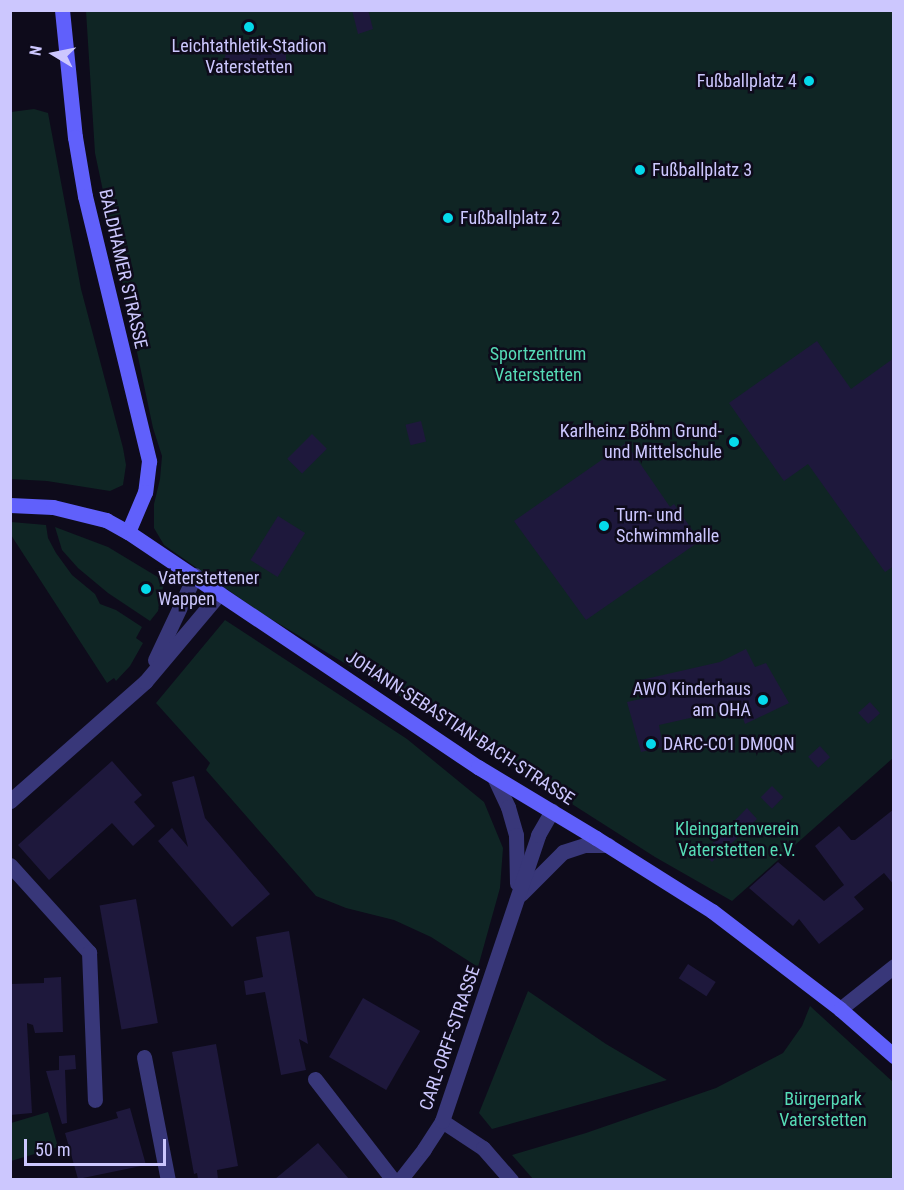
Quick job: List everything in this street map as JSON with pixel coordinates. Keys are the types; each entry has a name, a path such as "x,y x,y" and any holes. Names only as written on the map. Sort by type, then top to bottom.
{"street":[{"name":"BALDHAMER STRASSE","path":"62,10 75,137 86,196 149,461 145,492 128,532"},
{"name":"JOHANN-SEBASTIAN-BACH-STRASSE","path":"10,505 53,507 106,520 128,532 494,777 712,911 840,1009 894,1056"},
{"path":"145,682 195,575"},
{"path":"10,801 145,682 220,593"},
{"name":"CARL-ORFF-STRASSE","path":"494,777 508,807 516,835 517,898"},
{"name":"CARL-ORFF-STRASSE","path":"400,1179 424,1149 442,1121 538,835 552,811"},
{"name":"CARL-ORFF-STRASSE","path":"517,898 563,852 585,845 608,845"},
{"path":"10,866 89,952 95,1100"},
{"path":"840,1009 894,966"},
{"path":"144,1058 168,1179"},
{"path":"315,1079 393,1179"},
{"path":"442,1121 483,1148 511,1179"}],"green space":[{"name":"Sportzentrum Vaterstetten","path":"86,11 893,11 893,758 732,901 655,857 456,730 261,613 164,545 154,528 154,504 160,479 162,456 153,428 95,153"},
{"path":"34,109 48,113 81,289 123,448 126,465 123,485 110,491 47,481 11,479 11,112"},
{"path":"11,522 46,525 48,538 72,575 95,594 100,604 116,610 142,627 136,638 143,643 130,666 116,681 114,678 107,683 11,535"},
{"path":"55,527 108,547 161,579 163,587 158,611 150,621 108,593 78,568 62,550"},
{"path":"225,620 407,739 484,802 503,848 500,888 478,967 431,937 394,920 346,908 316,896 206,770 210,763 156,703"},
{"path":"528,991 606,1044 667,1080 492,1129 479,1113"},
{"name":"Bürgerpark Vaterstetten","path":"810,1006 893,1082 893,1179 533,1179 512,1155 586,1133 716,1088 783,1053 802,1026"},
{"path":"48,1112 58,1147 11,1161 11,1123"}],"building":[{"path":"352,10 368,10 373,29 358,34"},
{"path":"243,48 286,48 286,73 257,73 257,67 224,66 226,49 243,50"},
{"name":"Karlheinz Böhm Grund- und Mittelschule","path":"817,341 851,389 894,358 894,566 885,572 808,464 784,481 729,403"},
{"path":"421,421 426,441 411,445 405,425"},
{"path":"312,434 327,449 302,474 287,459"},
{"name":"Turn- und Schwimmhalle","path":"626,443 670,507 674,504 700,541 586,620 514,521"},
{"path":"278,516 305,533 278,577 250,560"},
{"path":"746,649 755,667 766,663 789,703 745,724 739,707 659,725 663,747 641,752 627,702 645,698 641,680 720,662"},
{"path":"870,702 880,713 868,724 858,713"},
{"path":"820,746 830,757 818,768 808,757"},
{"path":"112,761 142,795 134,802 155,826 133,846 112,823 49,880 18,845"},
{"path":"194,776 205,818 270,894 232,927 158,841 172,828 188,847 172,782"},
{"path":"772,786 783,797 772,809 761,797"},
{"path":"747,808 757,819 712,862 703,853"},
{"path":"894,809 894,885 884,873 854,897 864,909 819,944 799,919 793,926 749,888 778,862 824,901 844,885 815,846 839,826 851,840 855,840"},
{"path":"136,899 158,1023 121,1030 100,905"},
{"path":"289,931 308,1044 299,1039 306,1070 281,1075 265,992 246,995 244,981 263,977 256,937"},
{"path":"688,964 716,982 706,996 679,978"},
{"path":"61,977 63,1032 35,1033 33,1025 27,1023 32,1113 10,1115 10,984 44,983 44,978"},
{"path":"363,998 420,1031 386,1090 329,1057"},
{"path":"216,1044 238,1166 217,1170 218,1179 198,1179 197,1173 194,1174 172,1052"},
{"path":"75,1055 76,1069 65,1070 67,1123 62,1124 46,1071 59,1070 59,1056"},
{"path":"130,1108 146,1165 78,1179 65,1133 118,1118 116,1112"},
{"path":"318,1143 349,1179 275,1179 292,1165"}],"place":[{"name":"Leichtathletik-Stadion Vaterstetten","path":"249,27"},
{"name":"Fußballplatz 4","path":"809,81"},
{"name":"Fußballplatz 3","path":"640,170"},
{"name":"Fußballplatz 2","path":"448,218"},
{"name":"Karlheinz Böhm Grund- und Mittelschule","path":"734,442"},
{"name":"Turn- und Schwimmhalle","path":"604,526"},
{"name":"Vaterstettener Wappen","path":"146,589"},
{"name":"AWO Kinderhaus am OHA","path":"763,700"},
{"name":"DARC-C01 DM0QN","path":"651,744"}],"park label":[{"name":"Kleingartenverein Vaterstetten e.V.","path":"737,840"}]}
